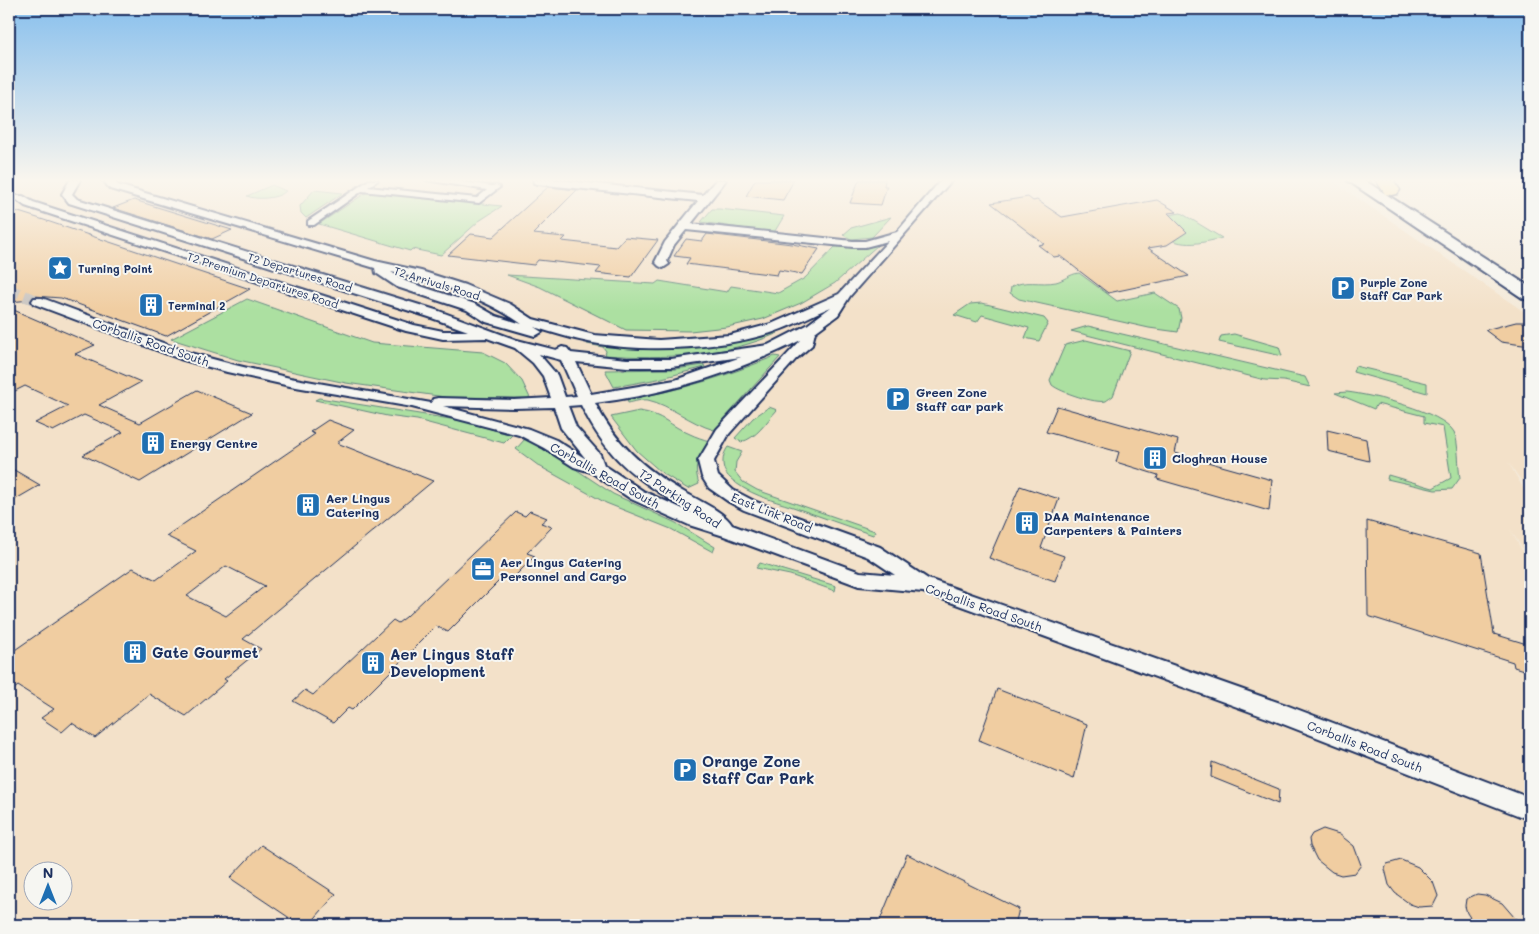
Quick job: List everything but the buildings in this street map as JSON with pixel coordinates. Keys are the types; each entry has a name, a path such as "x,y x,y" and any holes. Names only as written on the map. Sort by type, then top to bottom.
{"main road":[{"path":"1421,224 1530,295"},
{"path":"1448,224 1502,258"}],"street":[{"name":"T2 Premium Departures Road","path":"89,224 411,328 443,335 494,336 512,343"},
{"name":"T2 Departures Road","path":"145,224 434,314 494,336"},
{"name":"T2 Arrivals Road","path":"237,224 372,264 417,274 461,288 506,307 528,322 577,336 613,342 681,344 731,338 776,327 844,296"},
{"path":"663,264 661,262 662,258 685,224"},
{"name":"East Link Road","path":"587,399 627,394 720,372 808,331 835,310 844,296 894,243 909,224"},
{"path":"683,226 853,244 865,244 900,234"},
{"name":"T2 Arrivals Road","path":"372,264 401,284 471,307 491,318 551,339"},
{"name":"Corballis Road South","path":"38,301 185,356 290,382 413,403 524,432 550,444 580,464 597,468 637,495 670,511 859,579 924,585 1278,712 1530,809"},
{"name":"East Link Road","path":"808,331 807,342 791,356 717,439 706,461 709,477 716,486 731,497 874,552 924,585"},
{"name":"T2 Parking Road","path":"551,339 567,357 596,421 623,457 662,486 704,510 730,531"},
{"path":"512,343 567,357 608,362 662,363 771,349"},
{"path":"512,343 527,351 546,368 570,428 594,458 597,468"},
{"name":"Corballis Road South","path":"413,403 512,404 587,399"}],"shaded area":[{"path":"9,224 1395,224 1523,311 1530,313 1530,493 1508,462 1528,499 1530,499 1530,560 1510,529 1530,565 1530,925 9,925"}],"green space":[{"path":"319,224 476,224 441,255 412,249 410,251"},
{"path":"711,224 779,224 775,231 760,231"},
{"path":"867,224 885,224 872,237 851,239 843,235 851,228"},
{"path":"1143,224 1198,224 1222,238 1198,243 1180,243"},
{"path":"878,245 835,283 801,303 763,319 727,327 690,331 626,330 540,287 507,275 655,284 659,281 727,292 731,286 778,293 805,278 835,247 856,248"},
{"path":"1079,273 1117,301 1155,293 1179,309 1181,318 1178,332 1149,328 1019,299 1010,293 1011,287 1021,283 1056,282"},
{"path":"247,299 372,343 483,352 505,363 522,381 530,398 445,397 346,383 238,360 171,339"},
{"path":"982,303 1044,318 1048,323 1039,341 1025,338 1029,328 982,315 977,322 954,315 970,304"},
{"path":"1088,326 1305,377 1310,387 1284,381 1265,380 1071,331"},
{"path":"778,333 757,341 715,352 671,356 605,355 606,351 603,347 587,344 589,342 637,347 684,348 731,343"},
{"path":"1234,334 1279,347 1282,356 1219,342 1221,336"},
{"path":"1086,340 1130,351 1113,396 1106,401 1094,401 1070,394 1056,388 1050,380 1065,345"},
{"path":"775,356 780,357 714,430 656,402 641,400 628,403 627,399 665,392 702,382"},
{"path":"704,365 705,367 658,379 614,387 605,370 675,369"},
{"path":"1355,366 1427,383 1427,393 1353,372"},
{"path":"1347,392 1405,405 1436,417 1447,424 1456,436 1458,448 1460,478 1452,489 1435,490 1387,479 1388,475 1433,488 1451,478 1443,427 1424,423 1424,416 1377,404 1374,409 1335,393"},
{"path":"319,398 463,421 512,435 504,443 417,420 387,416 315,400"},
{"path":"769,407 777,410 757,433 741,442 735,438 753,418"},
{"path":"639,411 660,417 683,431 709,441 698,461 696,471 699,484 688,489 662,473 637,451 611,417"},
{"path":"525,439 550,452 613,494 676,523 715,547 713,552 671,529 606,503 539,466 516,449"},
{"path":"728,447 742,452 736,462 735,472 743,482 757,490 875,531 873,535 768,499 737,484 727,475 723,463"},
{"path":"760,563 836,586 835,591 790,575 756,568"}],"tunnel":[{"path":"9,290 38,301"}],"place":[{"name":"Turning Point","path":"60,268"},
{"name":"Purple Zone Staff Car Park","path":"1343,288"},
{"name":"Terminal 2","path":"151,305"},
{"name":"Green Zone Staff car park","path":"898,399"},
{"name":"Energy Centre","path":"153,443"},
{"name":"Cloghran House","path":"1155,458"},
{"name":"Aer Lingus Catering","path":"308,505"},
{"name":"DAA Maintenance Carpenters & Painters","path":"1027,523"},
{"name":"Aer Lingus Catering Personnel and Cargo","path":"483,569"},
{"name":"Gate Gourmet","path":"135,652"},
{"name":"Aer Lingus Staff Development","path":"373,663"},
{"name":"Orange Zone Staff Car Park","path":"685,770"}]}
